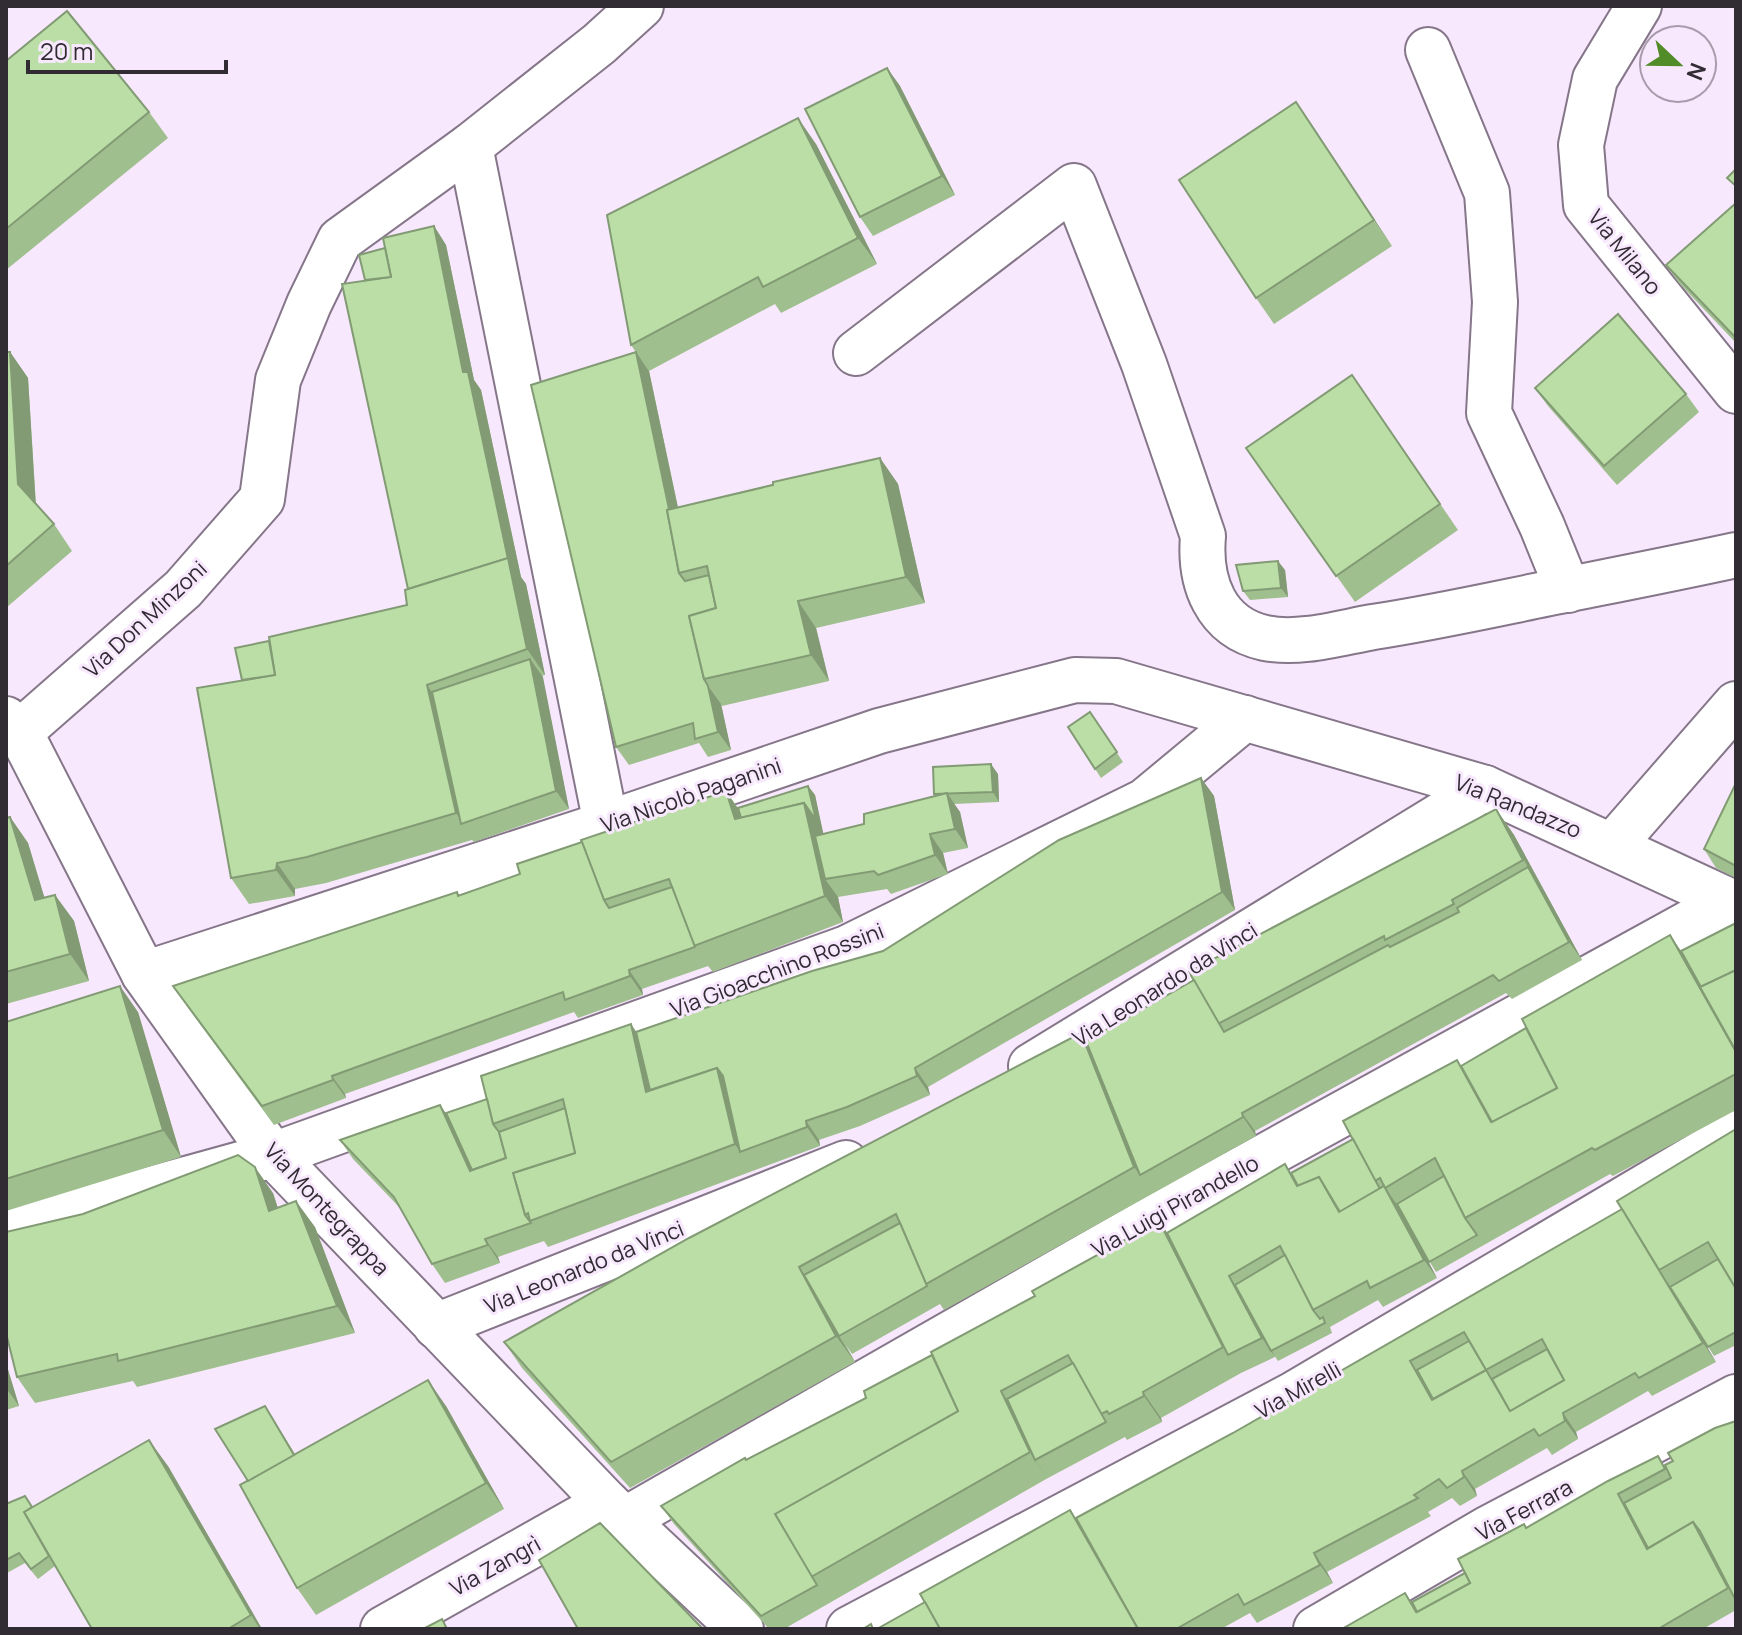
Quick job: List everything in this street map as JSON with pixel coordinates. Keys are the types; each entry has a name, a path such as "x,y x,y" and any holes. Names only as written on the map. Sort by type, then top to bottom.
{"street":[{"name":"Via Don Minzoni","path":"13,725 183,589 262,499 278,380 309,304 340,240 470,146 599,44 641,6"},
{"name":"Via Milano","path":"1639,6 1595,79 1581,145 1586,205 1736,391"},
{"path":"1428,50 1487,193 1495,302 1489,413 1568,590"},
{"path":"470,146 606,824"},
{"path":"856,353 1074,186 1144,364 1203,536 1201,562 1206,588 1221,611 1241,629 1263,638 1287,641 1441,617 1736,555"},
{"name":"Via Nicolò Paganini","path":"144,974 606,824 879,731 1075,680 1116,681 1245,718"},
{"path":"1613,845 1736,704"},
{"name":"Via Randazzo","path":"1245,718 1485,788 1732,902"},
{"name":"Via Gioacchino Rossini","path":"6,1229 273,1155 847,948 1145,801 1245,718"},
{"name":"Via Montegrappa","path":"13,725 144,974 273,1155 616,1511 741,1629"},
{"name":"Via Leonardo da Vinci","path":"995,1085 1037,1063 1345,871 1485,788"},
{"name":"Via Luigi Pirandello","path":"616,1511 1732,902"},
{"name":"Via Mirelli","path":"849,1629 1294,1394 1736,1133"},
{"name":"Via Leonardo da Vinci","path":"436,1326 856,1159 884,1144"},
{"name":"Via Ferrara","path":"1316,1629 1487,1529 1736,1397"},
{"name":"Via Zangrì","path":"383,1629 616,1511"}],"building":[{"path":"67,11 149,112 6,229 6,61"},
{"path":"887,68 942,176 860,217 805,109"},
{"path":"1296,102 1374,220 1256,298 1179,180"},
{"path":"798,118 858,238 763,287 758,277 631,345 607,215"},
{"path":"1736,169 1736,186 1727,178"},
{"path":"1736,203 1736,338 1666,265"},
{"path":"434,226 463,372 468,372 508,558 408,589 342,284 391,277 383,238"},
{"path":"385,248 391,277 365,280 359,255"},
{"path":"1618,314 1686,394 1604,466 1535,388"},
{"path":"6,352 10,352 18,484 54,524 6,566"},
{"path":"636,352 669,509 679,573 685,581 709,575 716,608 689,616 718,732 695,739 693,723 616,747 531,385"},
{"path":"1352,375 1440,504 1336,576 1246,448"},
{"path":"880,458 906,577 798,601 811,655 704,679 689,616 716,608 707,566 679,573 667,510"},
{"path":"508,558 527,649 427,685 456,813 277,863 276,870 231,878 197,688 275,675 269,637 407,605 405,590"},
{"path":"1278,561 1281,588 1243,591 1236,565"},
{"path":"269,641 275,675 242,680 235,648"},
{"path":"530,659 556,791 461,824 432,692"},
{"path":"1090,712 1117,752 1095,769 1068,727"},
{"path":"991,764 993,792 934,794 933,767"},
{"path":"1201,778 1222,892 915,1068 917,1076 847,1107 806,1121 807,1127 740,1152 723,1076 717,1068 650,1090 636,1032 812,971 883,951 1059,840"},
{"path":"1736,783 1736,866 1704,849"},
{"path":"808,786 816,820 804,803 741,818 738,808"},
{"path":"726,791 735,819 804,803 825,896 694,946 669,879 604,900 581,840"},
{"path":"947,793 955,829 930,834 935,855 878,875 874,871 825,879 815,836 864,824 864,814"},
{"path":"1496,809 1523,860 1452,900 1454,904 1385,940 1384,936 1218,1024 1189,972"},
{"path":"10,817 35,900 55,895 70,954 6,972 6,818"},
{"path":"582,842 609,908 672,887 695,947 629,970 630,976 565,1000 563,992 332,1076 333,1080 262,1106 173,986 457,892 458,896 520,874 517,864"},
{"path":"1528,867 1569,942 1499,981 1493,975 1242,1113 1243,1117 1140,1175 1086,1041 1194,980 1224,1032 1388,945 1390,947 1459,912 1457,908"},
{"path":"1736,923 1736,970 1701,987 1681,951"},
{"path":"1670,935 1736,1052 1736,1074 1465,1218 1435,1158 1385,1188 1380,1178 1375,1181 1343,1121 1457,1060 1491,1122 1557,1088 1522,1019"},
{"path":"1736,970 1736,1051 1700,987"},
{"path":"120,986 163,1130 6,1179 6,1022"},
{"path":"631,1024 646,1092 717,1068 735,1144 530,1221 528,1213 525,1215 513,1173 575,1153 563,1099 493,1124 481,1076"},
{"path":"1526,1028 1557,1088 1492,1122 1461,1066"},
{"path":"1081,1033 1134,1167 926,1284 896,1214 799,1267 836,1336 611,1462 504,1342 689,1238"},
{"path":"487,1099 506,1158 472,1170 446,1113"},
{"path":"440,1105 470,1171 506,1158 499,1132 565,1108 575,1153 513,1173 525,1215 531,1223 485,1239 488,1245 432,1264 394,1197 340,1140"},
{"path":"1736,1129 1736,1289 1708,1242 1659,1270 1617,1201"},
{"path":"1353,1139 1380,1189 1340,1212 1319,1177 1298,1186 1291,1173"},
{"path":"238,1155 255,1167 269,1211 296,1201 337,1306 118,1361 117,1354 17,1377 6,1333 6,1232 83,1214"},
{"path":"1285,1164 1297,1186 1319,1177 1339,1212 1384,1186 1424,1260 1370,1288 1367,1281 1313,1310 1280,1246 1229,1276 1262,1338 1228,1355 1167,1233"},
{"path":"1444,1176 1477,1235 1429,1262 1397,1204"},
{"path":"1622,1209 1703,1343 1639,1378 1635,1373 1563,1413 1565,1421 1539,1436 1534,1429 1462,1471 1464,1477 1447,1488 1439,1479 1414,1495 1418,1498 1314,1553 1320,1565 1244,1605 1238,1594 1176,1629 1138,1629 1076,1518 1233,1433","holes":["1464,1332 1486,1370 1432,1400 1410,1361","1542,1339 1564,1380 1510,1411 1486,1370"]},
{"path":"1159,1221 1223,1347 1109,1414 1107,1411 1101,1414 1068,1355 1001,1391 1030,1452 811,1577 775,1514 958,1411 931,1352 1035,1296 1032,1291"},
{"path":"900,1223 927,1286 839,1336 804,1275"},
{"path":"1285,1255 1313,1310 1320,1319 1323,1317 1325,1323 1271,1351 1235,1285"},
{"path":"1718,1259 1736,1289 1736,1332 1708,1347 1670,1287"},
{"path":"1469,1341 1486,1370 1433,1399 1417,1370"},
{"path":"1547,1349 1564,1380 1510,1411 1492,1379"},
{"path":"932,1355 958,1411 775,1514 817,1585 761,1616 661,1506 745,1458 866,1398 864,1391"},
{"path":"1073,1363 1106,1422 1035,1460 1007,1399"},
{"path":"428,1380 486,1483 297,1588 240,1485"},
{"path":"265,1406 294,1455 248,1481 215,1429"},
{"path":"1736,1421 1734,1597 1693,1522 1648,1548 1624,1503 1671,1478 1665,1465 1673,1461 1668,1453 1715,1428"},
{"path":"149,1440 251,1615 228,1629 92,1629 24,1512"},
{"path":"1658,1456 1665,1469 1618,1494 1647,1549 1693,1522 1728,1588 1658,1629 1342,1629 1405,1593 1416,1612 1470,1583 1458,1559 1524,1524 1526,1528"},
{"path":"25,1496 32,1507 24,1512 49,1556 31,1569 19,1553 6,1560 6,1504"},
{"path":"1070,1510 1138,1629 940,1629 920,1594"},
{"path":"600,1523 703,1629 578,1629 539,1560"},
{"path":"1465,1573 1470,1583 1417,1612 1412,1602"},
{"path":"925,1602 940,1629 877,1629"},
{"path":"442,1619 447,1629 423,1629"}]}
